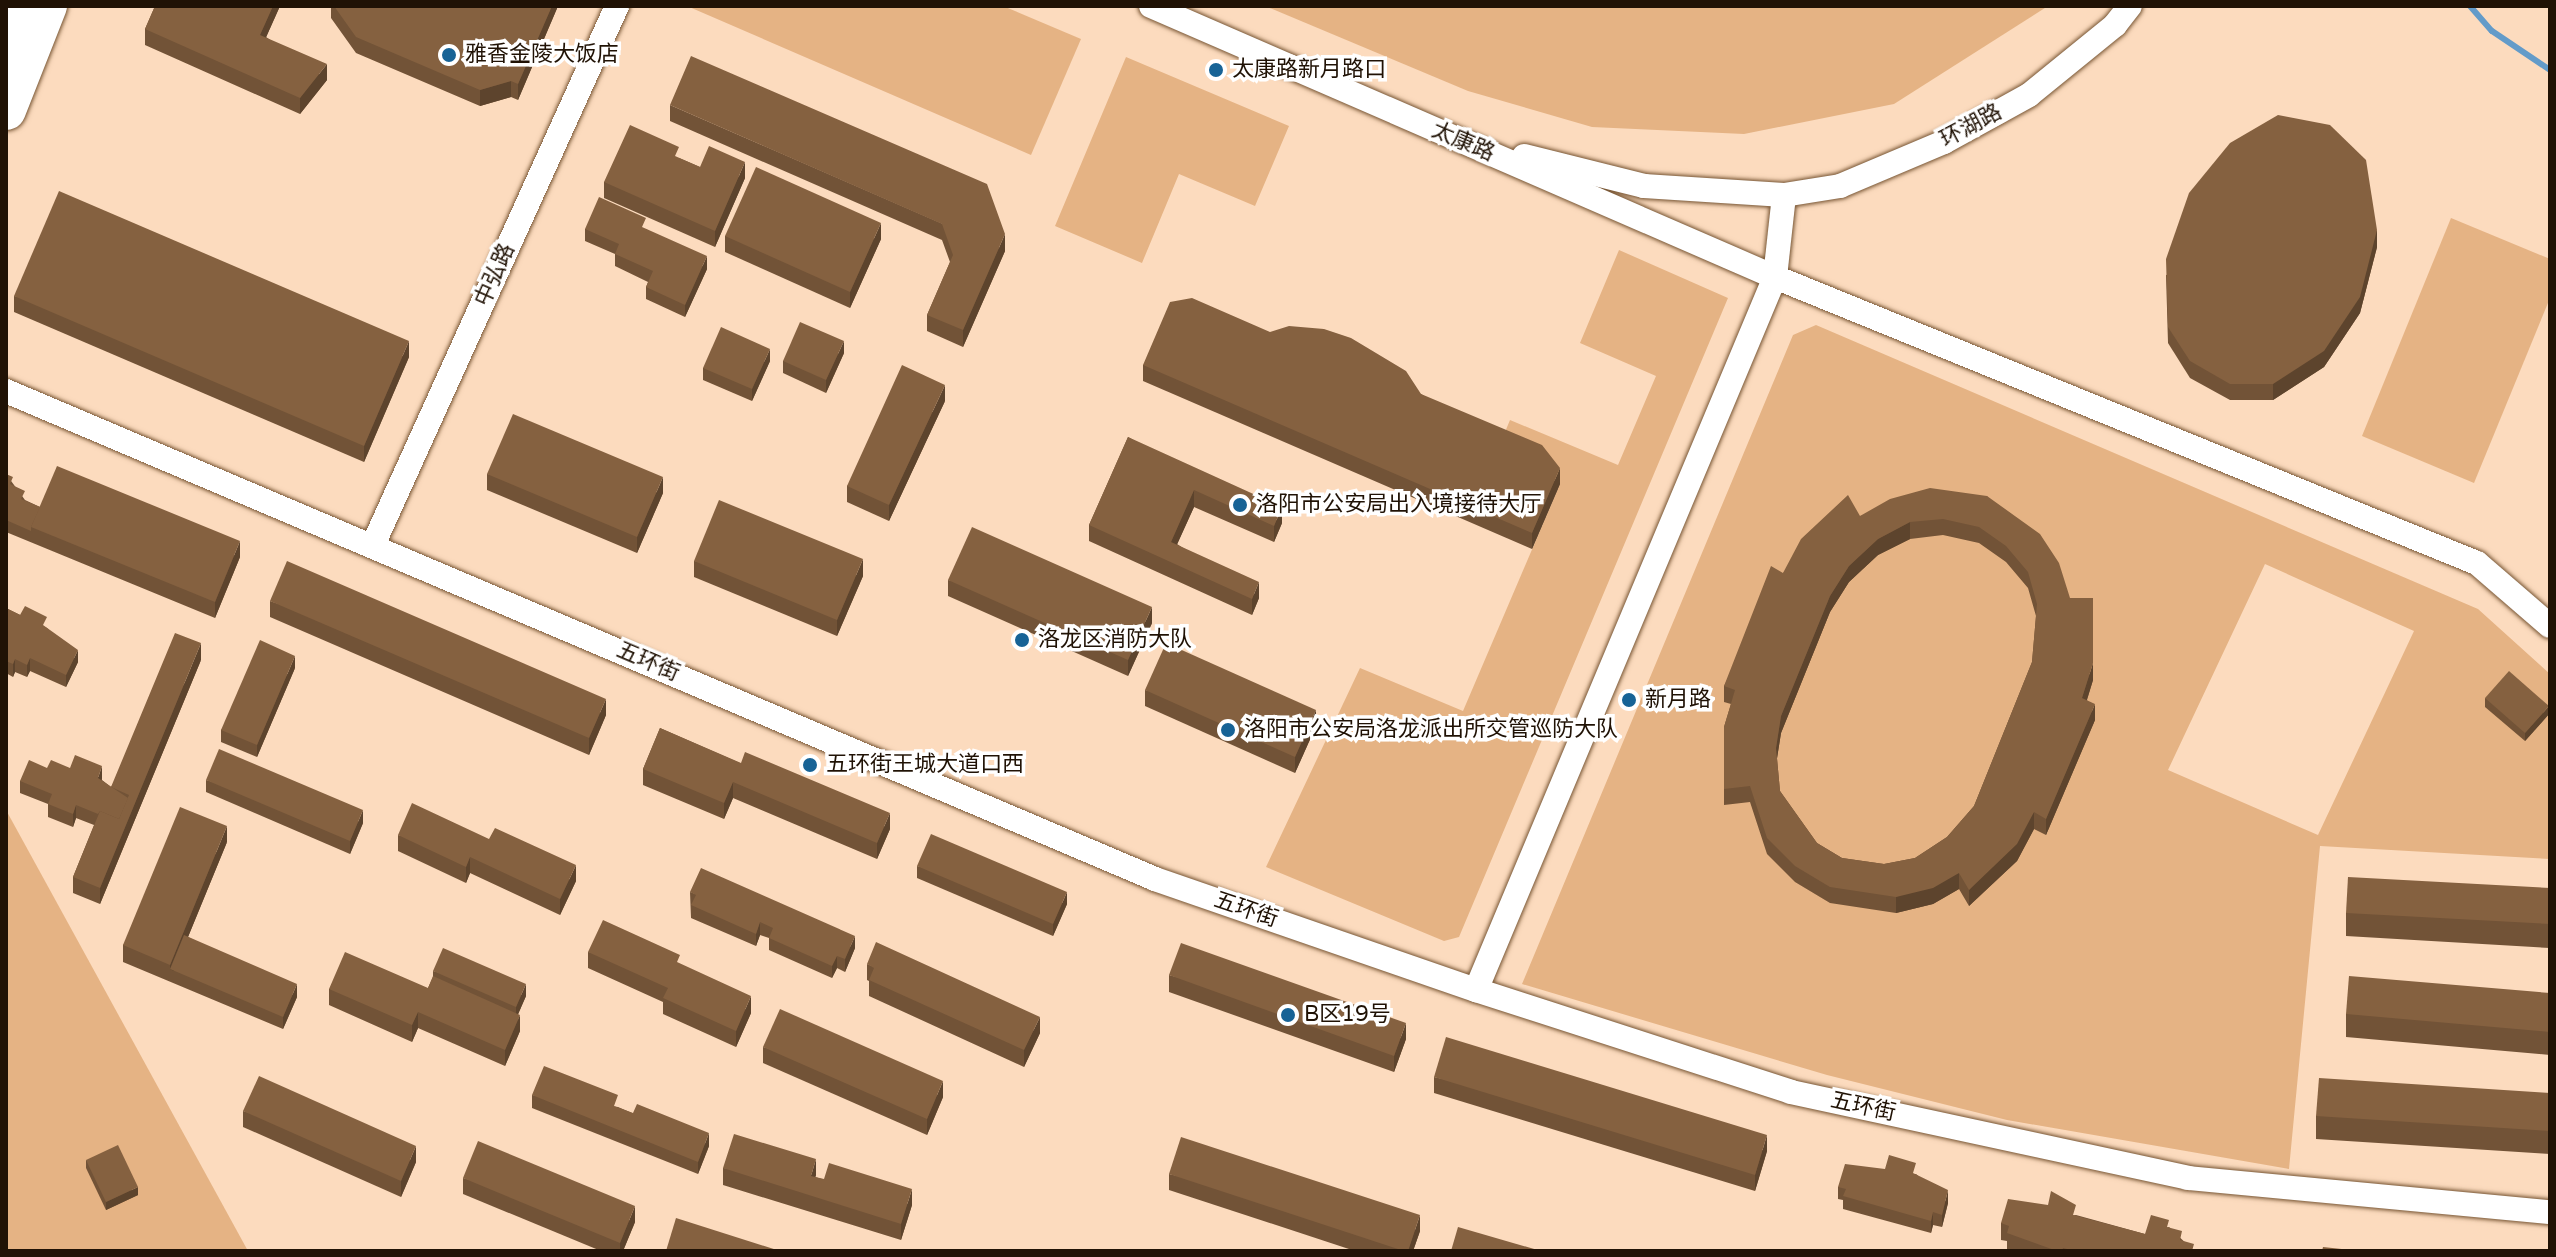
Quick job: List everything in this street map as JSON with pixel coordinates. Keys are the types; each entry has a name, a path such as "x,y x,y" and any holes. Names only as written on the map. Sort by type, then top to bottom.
{"highway":[{"path":"6,47 24,6"}],"main road":[{"path":"6,110 47,6"}],"street":[{"name":"中弘路","path":"373,545 617,6"},
{"name":"太康路","path":"1151,6 1775,277 2477,563 2550,626"},
{"name":"环湖路","path":"1359,97 1506,151 1644,186 1784,195 1840,186 1968,128 2029,95 2115,25 2130,6"},
{"path":"1476,990 1775,277 1784,195"},
{"name":"五环街","path":"6,391 1155,879 1476,990 1791,1092 2188,1178 2550,1212"}],"shaded area":[{"path":"687,6 1003,6 1081,39 1031,155"},
{"path":"1265,6 2048,6 1894,104 1744,134 1592,127 1468,91"},
{"path":"1126,57 1289,126 1255,206 1179,174 1142,263 1055,226"},
{"path":"2451,218 2550,259 2550,298 2474,483 2362,436"},
{"path":"1619,250 1728,298 1459,937 1444,941 1266,867 1360,668 1463,711 1560,484 1500,444 1510,420 1618,465 1656,376 1580,343"},
{"path":"1816,325 2478,609 2550,674 2550,859 2320,846 2289,1169 2007,1120 1827,1075 1522,984 1793,335","holes":["2265,564 2414,631 2318,835 2168,770"]},
{"path":"6,810 248,1251 6,1251"}],"building":[{"path":"155,6 273,6 260,35 327,64 300,98 145,29"},
{"name":"雅香金陵大饭店","path":"334,6 552,6 518,84 511,81 480,90 356,37"},
{"path":"691,56 987,184 1005,234 963,330 927,315 953,255 942,224 670,105"},
{"path":"2278,115 2330,125 2366,160 2377,230 2360,297 2324,351 2273,384 2230,384 2190,361 2168,327 2166,259 2189,193 2230,143"},
{"path":"630,125 679,147 675,156 700,167 709,146 745,162 715,231 604,182"},
{"path":"756,167 881,223 850,292 725,236"},
{"path":"59,191 409,341 364,446 14,296"},
{"path":"599,197 646,218 642,227 707,256 685,305 646,287 653,271 615,254 619,244 585,229"},
{"path":"1192,298 1270,332 1289,326 1324,329 1351,338 1406,371 1421,394 1542,445 1560,468 1532,533 1143,365 1170,302"},
{"path":"800,322 844,341 826,380 783,361"},
{"path":"721,327 770,349 752,389 703,368"},
{"path":"902,365 945,385 889,505 847,486"},
{"path":"513,414 663,477 637,537 487,474"},
{"path":"1128,437 1282,507 1274,526 1194,490 1171,542 1259,582 1252,599 1089,525"},
{"path":"57,466 240,541 215,602 31,527"},
{"path":"6,474 13,477 10,484 25,491 21,499 40,507 31,531 6,520"},
{"path":"1930,488 1987,496 2040,534 2059,563 2070,598 2093,598 2093,663 2082,698 2095,704 2046,819 2034,812 2017,844 1969,890 1959,873 1933,888 1896,897 1830,887 1795,866 1767,838 1750,786 1724,789 1724,727 1735,690 1724,686 1771,566 1783,573 1801,539 1848,495 1860,516 1890,499","holes":["1943,519 1979,527 2006,546 2028,572 2037,604 2032,662 1974,806 1947,837 1915,858 1884,864 1842,858 1817,843 1780,791 1776,748 1781,716 1830,596 1849,566 1878,539 1910,522"]},
{"path":"719,500 863,559 837,620 694,561"},
{"path":"972,527 1152,607 1128,660 948,580"},
{"path":"287,561 606,699 589,738 270,601"},
{"path":"25,606 47,617 43,625 78,650 66,675 30,658 27,665 15,659 13,664 6,661 6,608 20,615"},
{"path":"175,633 201,643 100,888 73,877 100,811 119,819 129,795 111,787"},
{"path":"260,640 295,656 257,745 221,730"},
{"path":"1166,643 1316,710 1295,757 1145,690"},
{"path":"2509,671 2549,706 2525,733 2485,698"},
{"path":"660,728 741,763 745,752 890,813 877,843 733,782 724,803 643,769"},
{"path":"219,749 363,810 350,841 206,780"},
{"path":"75,755 102,766 98,778 128,798 119,819 76,805 73,814 48,804 52,794 20,781 29,760 47,768 51,760 70,768"},
{"path":"412,803 489,839 495,828 576,865 560,899 470,857 466,867 398,835"},
{"path":"180,807 227,826 170,965 123,945"},
{"path":"931,834 1067,892 1053,924 917,866"},
{"path":"701,868 855,936 845,959 837,956 832,966 769,938 773,928 760,922 756,934 691,905 696,895 690,892"},
{"path":"2348,877 2550,888 2550,924 2346,913"},
{"path":"603,920 680,955 677,962 751,996 736,1031 663,998 668,988 588,952"},
{"path":"184,935 297,984 283,1017 170,969"},
{"path":"876,942 1040,1017 1024,1050 869,980 874,968 867,964"},
{"path":"1181,943 1406,1023 1394,1056 1169,975"},
{"path":"443,948 526,984 516,1007 433,971"},
{"path":"345,952 428,988 433,976 520,1015 505,1050 418,1012 412,1025 329,989"},
{"path":"2349,976 2550,993 2550,1032 2346,1014"},
{"path":"780,1009 943,1081 927,1119 763,1047"},
{"path":"1446,1037 1767,1135 1755,1175 1434,1077"},
{"path":"544,1066 618,1095 614,1106 633,1113 637,1104 709,1133 698,1162 532,1095"},
{"path":"259,1076 416,1146 401,1181 243,1111"},
{"path":"2319,1078 2550,1093 2550,1131 2316,1116"},
{"path":"734,1134 816,1159 811,1176 824,1179 829,1163 912,1189 901,1224 723,1168"},
{"path":"1181,1137 1420,1215 1408,1251 1169,1174"},
{"path":"478,1141 635,1206 620,1243 463,1178"},
{"path":"118,1145 138,1187 106,1202 86,1160"},
{"path":"1889,1155 1916,1163 1913,1173 1948,1190 1942,1215 1933,1212 1931,1221 1843,1196 1846,1189 1838,1187 1845,1164 1885,1169"},
{"path":"2051,1191 2076,1205 2073,1215 2145,1234 2151,1215 2169,1220 2167,1227 2182,1231 2180,1240 2194,1244 2192,1251 2075,1251 2063,1248 2057,1251 2007,1233 2009,1226 2001,1223 2008,1199 2048,1205"},
{"path":"676,1218 780,1251 666,1251"},
{"path":"1458,1227 1541,1251 1451,1251"},
{"path":"2323,1247 2360,1251 2322,1251"}],"waterway":[{"path":"2470,6 2492,31 2550,70"}],"place":[{"name":"雅香金陵大饭店","path":"449,55"},
{"name":"太康路新月路口","path":"1216,70"},
{"name":"洛阳市公安局出入境接待大厅","path":"1240,505"},
{"name":"洛龙区消防大队","path":"1022,640"},
{"name":"新月路","path":"1629,700"},
{"name":"洛阳市公安局洛龙派出所交管巡防大队","path":"1228,730"},
{"name":"五环街王城大道口西","path":"810,765"},
{"name":"B区19号","path":"1288,1015"}]}
